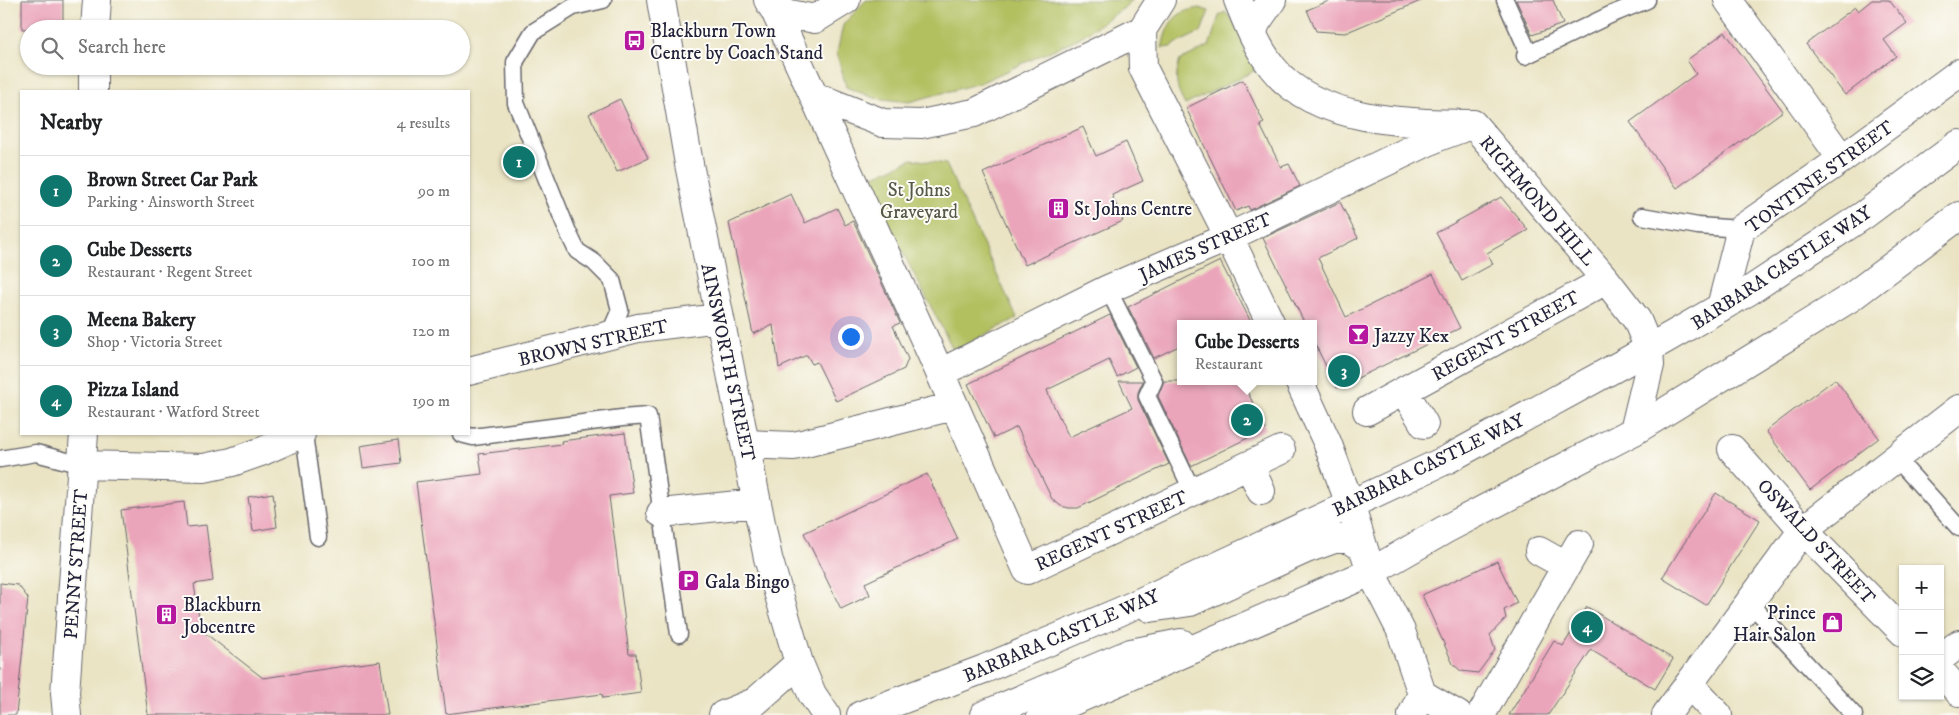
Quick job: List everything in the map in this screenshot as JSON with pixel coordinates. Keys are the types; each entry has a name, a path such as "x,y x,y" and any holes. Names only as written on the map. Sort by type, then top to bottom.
{"main road":[{"path":"96,20 97,0"},
{"name":"AINSWORTH STREET","path":"661,0 689,164 768,558 799,663 812,694 826,715"},
{"path":"771,5 815,19 846,0"},
{"path":"814,96 883,123 921,124 974,113 1142,30 1161,0"},
{"name":"RICHMOND HILL","path":"1238,0 1252,32 1273,68 1287,83 1316,101 1344,111 1387,119 1425,124 1473,124 1606,280 1637,320 1649,349 1650,365 1634,431"},
{"path":"1252,32 1272,0"},
{"path":"1728,0 1842,159"},
{"path":"746,444 794,446 954,406 771,5"},
{"path":"1142,30 1142,68 1229,237 1269,320"},
{"name":"TONTINE STREET","path":"1721,307 1741,229 1842,159 1959,73"},
{"path":"93,75 93,90"},
{"name":"JAMES STREET","path":"940,374 1108,289 1229,237 1438,137 1473,124"},
{"name":"BARBARA CASTLE WAY","path":"861,715 984,669 1119,612 1448,459 1649,349 1749,291 1864,216 1959,145"},
{"path":"1041,715 1371,572 1453,525 1634,431 1850,298 1959,216"},
{"name":"REGENT STREET","path":"1367,411 1606,280"},
{"name":"BROWN STREET","path":"470,371 638,328 719,318"},
{"path":"1301,385 1324,435 1350,504 1371,572 1401,631 1417,705 1458,715"},
{"path":"1404,391 1424,424"},
{"name":"REGENT STREET","path":"954,406 1027,570 1281,450"},
{"path":"1666,715 1803,530 1959,409"},
{"name":"PENNY STREET","path":"62,708 84,435"},
{"path":"82,465 204,468 232,462 300,435"},
{"name":"OSWALD STREET","path":"1732,449 1803,530 1899,628"},
{"path":"1249,465 1261,491"},
{"path":"661,513 757,503"},
{"path":"1119,612 1190,602 1306,549 1334,539 1347,539 1362,546"},
{"path":"1481,715 1573,555 1538,551"},
{"path":"984,715 1131,653 1229,634"},
{"path":"1944,655 1959,644"},
{"path":"723,715 755,702 799,663"},
{"path":"1944,675 1959,692"},
{"path":"1690,685 1718,715"}],"lane":[{"path":"602,0 573,7 533,32 515,62 516,103 568,232 577,250 594,262 612,280 620,310 609,335"},
{"path":"1505,0 1527,49 1525,56 1610,15 1647,0"},
{"path":"1642,216 1698,226 1741,229"},
{"path":"1108,289 1154,381 1147,396 1192,492"},
{"path":"465,435 473,437 648,416 679,634"},
{"path":"302,435 318,537"},
{"path":"0,459 36,453 82,465"},
{"path":"1896,458 1959,528"},
{"path":"1750,603 1854,715"}],"green space":[{"path":"866,0 1131,0 1127,6 1079,38 980,83 909,102 874,98 846,87 837,53 843,25"},
{"path":"1199,8 1209,11 1201,32 1175,44 1173,47 1162,48 1166,32 1173,20 1183,13"},
{"path":"1225,12 1236,24 1258,69 1185,105 1177,83 1180,60 1209,46 1219,16"},
{"name":"St Johns Graveyard","path":"912,159 946,164 1017,318 954,351 865,180"}],"building":[{"path":"22,0 63,0 63,20 22,20"},
{"path":"1331,0 1423,0 1345,33 1316,31 1307,10"},
{"path":"1516,0 1553,0 1563,24 1532,35"},
{"path":"1872,0 1889,0 1907,23 1884,40 1896,56 1845,95 1806,44 1855,7 1858,11"},
{"path":"1725,32 1783,111 1677,188 1630,122 1696,74 1687,60"},
{"path":"1243,80 1264,123 1260,125 1281,167 1289,164 1300,186 1250,210 1248,206 1236,211 1186,108"},
{"path":"620,99 648,158 617,172 589,114"},
{"name":"St Johns Centre","path":"1083,127 1096,156 1126,142 1143,181 1112,195 1123,221 1025,265 983,173"},
{"path":"791,194 805,223 837,208 845,225 853,221 900,323 893,326 908,359 904,369 836,401 817,362 812,364 807,355 779,368 773,325 753,334 729,223"},
{"path":"1501,197 1528,230 1487,253 1493,264 1462,281 1436,233"},
{"path":"1340,202 1358,238 1318,258 1346,317 1433,274 1460,328 1337,388 1317,348 1317,320 1303,320 1263,238"},
{"path":"1220,261 1250,320 1177,320 1177,347 1154,358 1128,307"},
{"path":"1110,315 1136,367 1117,377 1109,360 1047,390 1049,396 1069,437 1132,408 1119,381 1143,381 1138,392 1138,400 1169,464 1078,508 1069,508 1061,506 1052,499 1017,427 994,438 968,384"},
{"path":"1835,379 1879,438 1810,490 1766,431"},
{"path":"1164,381 1177,381 1177,385 1244,385 1266,429 1191,466 1158,396"},
{"path":"625,433 633,493 609,496 629,654 636,654 641,693 603,698 602,694 446,714 416,482 482,474 479,454 562,444 561,441"},
{"path":"398,440 401,463 363,468 360,446"},
{"path":"927,474 958,539 865,583 870,595 841,609 804,533"},
{"path":"273,493 277,527 253,531 248,497"},
{"path":"1716,493 1760,520 1706,605 1662,578"},
{"name":"Blackburn Jobcentre","path":"184,502 187,527 206,525 213,581 194,584 201,630 263,678 380,661 388,715 148,715 121,510"},
{"path":"1497,561 1517,603 1504,610 1506,618 1490,635 1495,650 1478,673 1461,671 1453,664 1422,595"},
{"path":"0,583 18,585 28,598 16,715 0,715"},
{"path":"1587,607 1673,659 1655,689 1591,650 1548,715 1509,715 1554,641 1563,646"}],"place":[{"name":"Blackburn Town Centre by Coach Stand","path":"634,41"},
{"name":"Brown Street Car Park","path":"519,162"},
{"name":"St Johns Centre","path":"1058,208"},
{"name":"Jazzy Kex","path":"1358,335"},
{"name":"Meena Bakery","path":"1344,371"},
{"name":"Cube Desserts","path":"1247,420"},
{"name":"Gala Bingo","path":"689,581"},
{"name":"Blackburn Jobcentre","path":"167,615"},
{"name":"Prince Hair Salon","path":"1832,623"},
{"name":"Pizza Island","path":"1587,627"}]}
